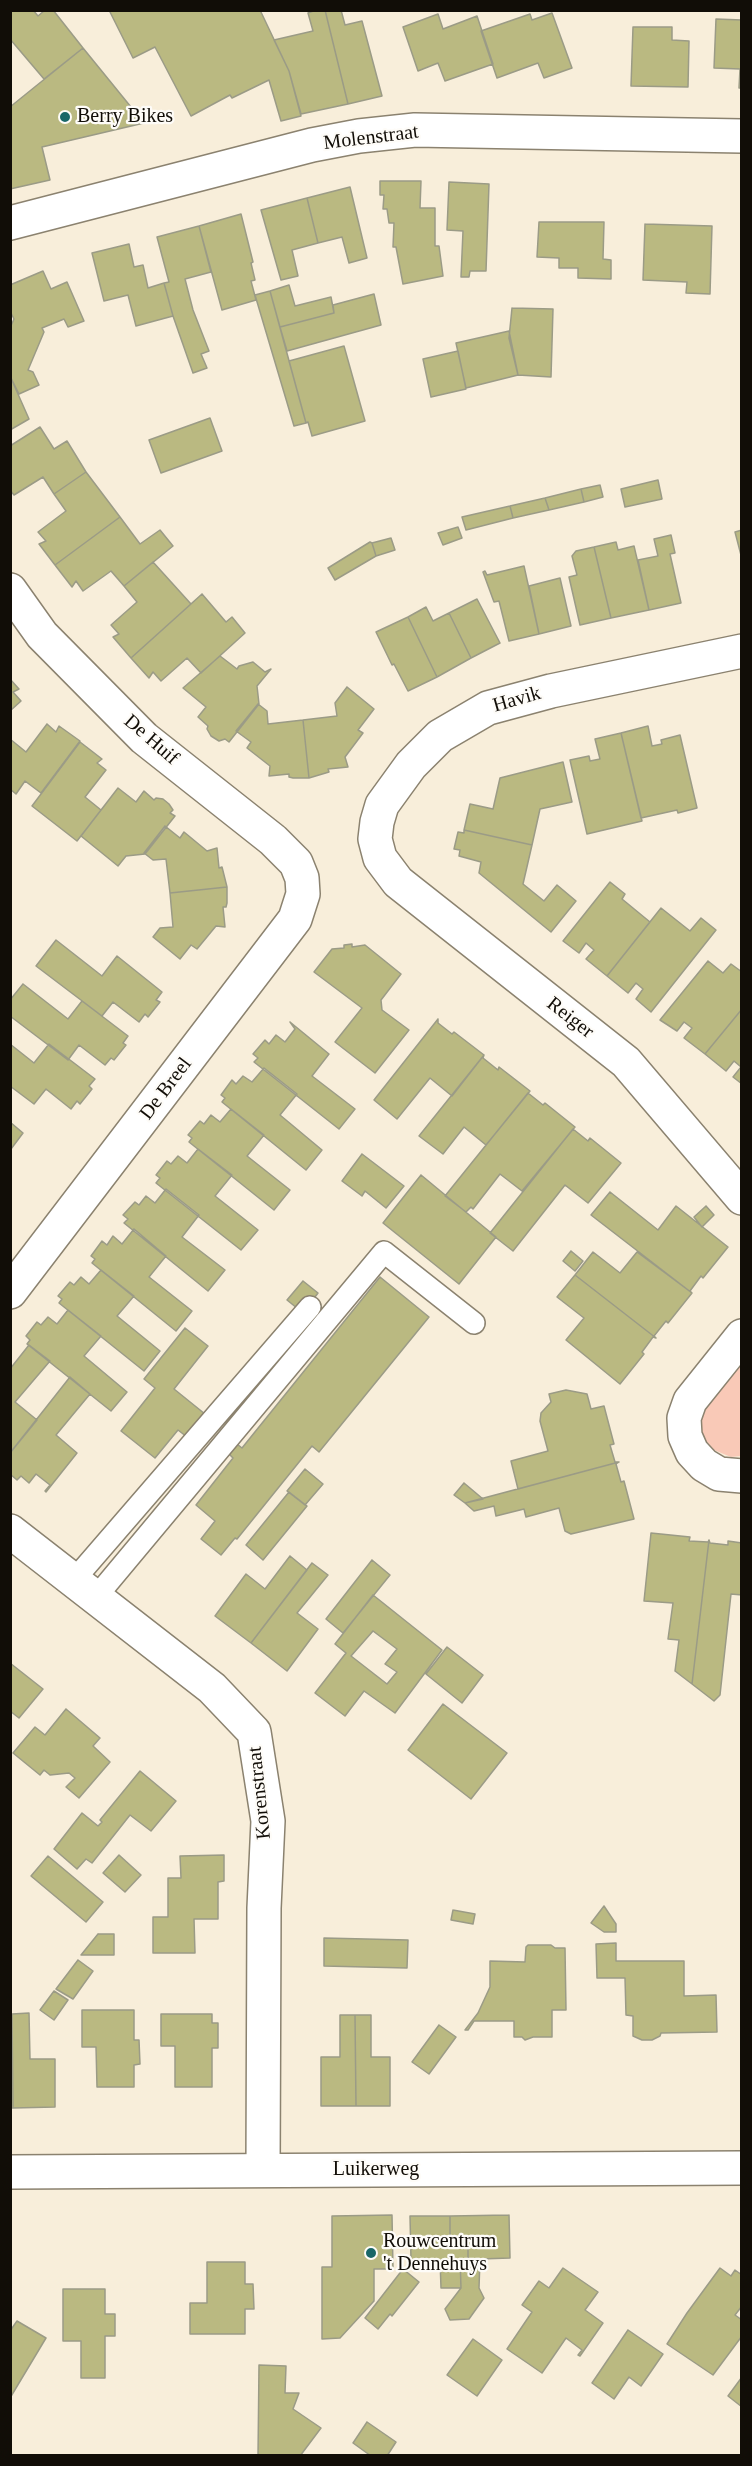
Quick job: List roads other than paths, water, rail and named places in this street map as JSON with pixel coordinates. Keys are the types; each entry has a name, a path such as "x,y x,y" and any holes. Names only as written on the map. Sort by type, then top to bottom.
{"street":[{"name":"Molenstraat","path":"10,223 312,145 359,136 415,130 741,136"},
{"name":"De Huif","path":"10,590 42,635 144,738 273,840 296,863 302,878"},
{"name":"Havik","path":"380,858 375,839 382,805 411,765 440,736 488,708 551,691 741,651"},
{"name":"Reiger","path":"380,858 398,882 626,1062 741,1198"},
{"name":"De Breel","path":"10,1292 295,919 303,894 302,878"},
{"path":"741,1336 690,1401 684,1418 685,1436 692,1452 704,1465 719,1474 741,1476"},
{"name":"Korenstraat","path":"10,1531 212,1688 254,1732 268,1821 264,1908 263,2170"},
{"name":"Luikerweg","path":"10,2172 741,2168"}],"lane":[{"path":"85,1589 384,1252 474,1323"},
{"path":"85,1589 310,1307"}],"place":[{"name":"Berry Bikes","path":"65,117"},
{"name":"Rouwcentrum 't Dennehuys","path":"371,2253"}]}
